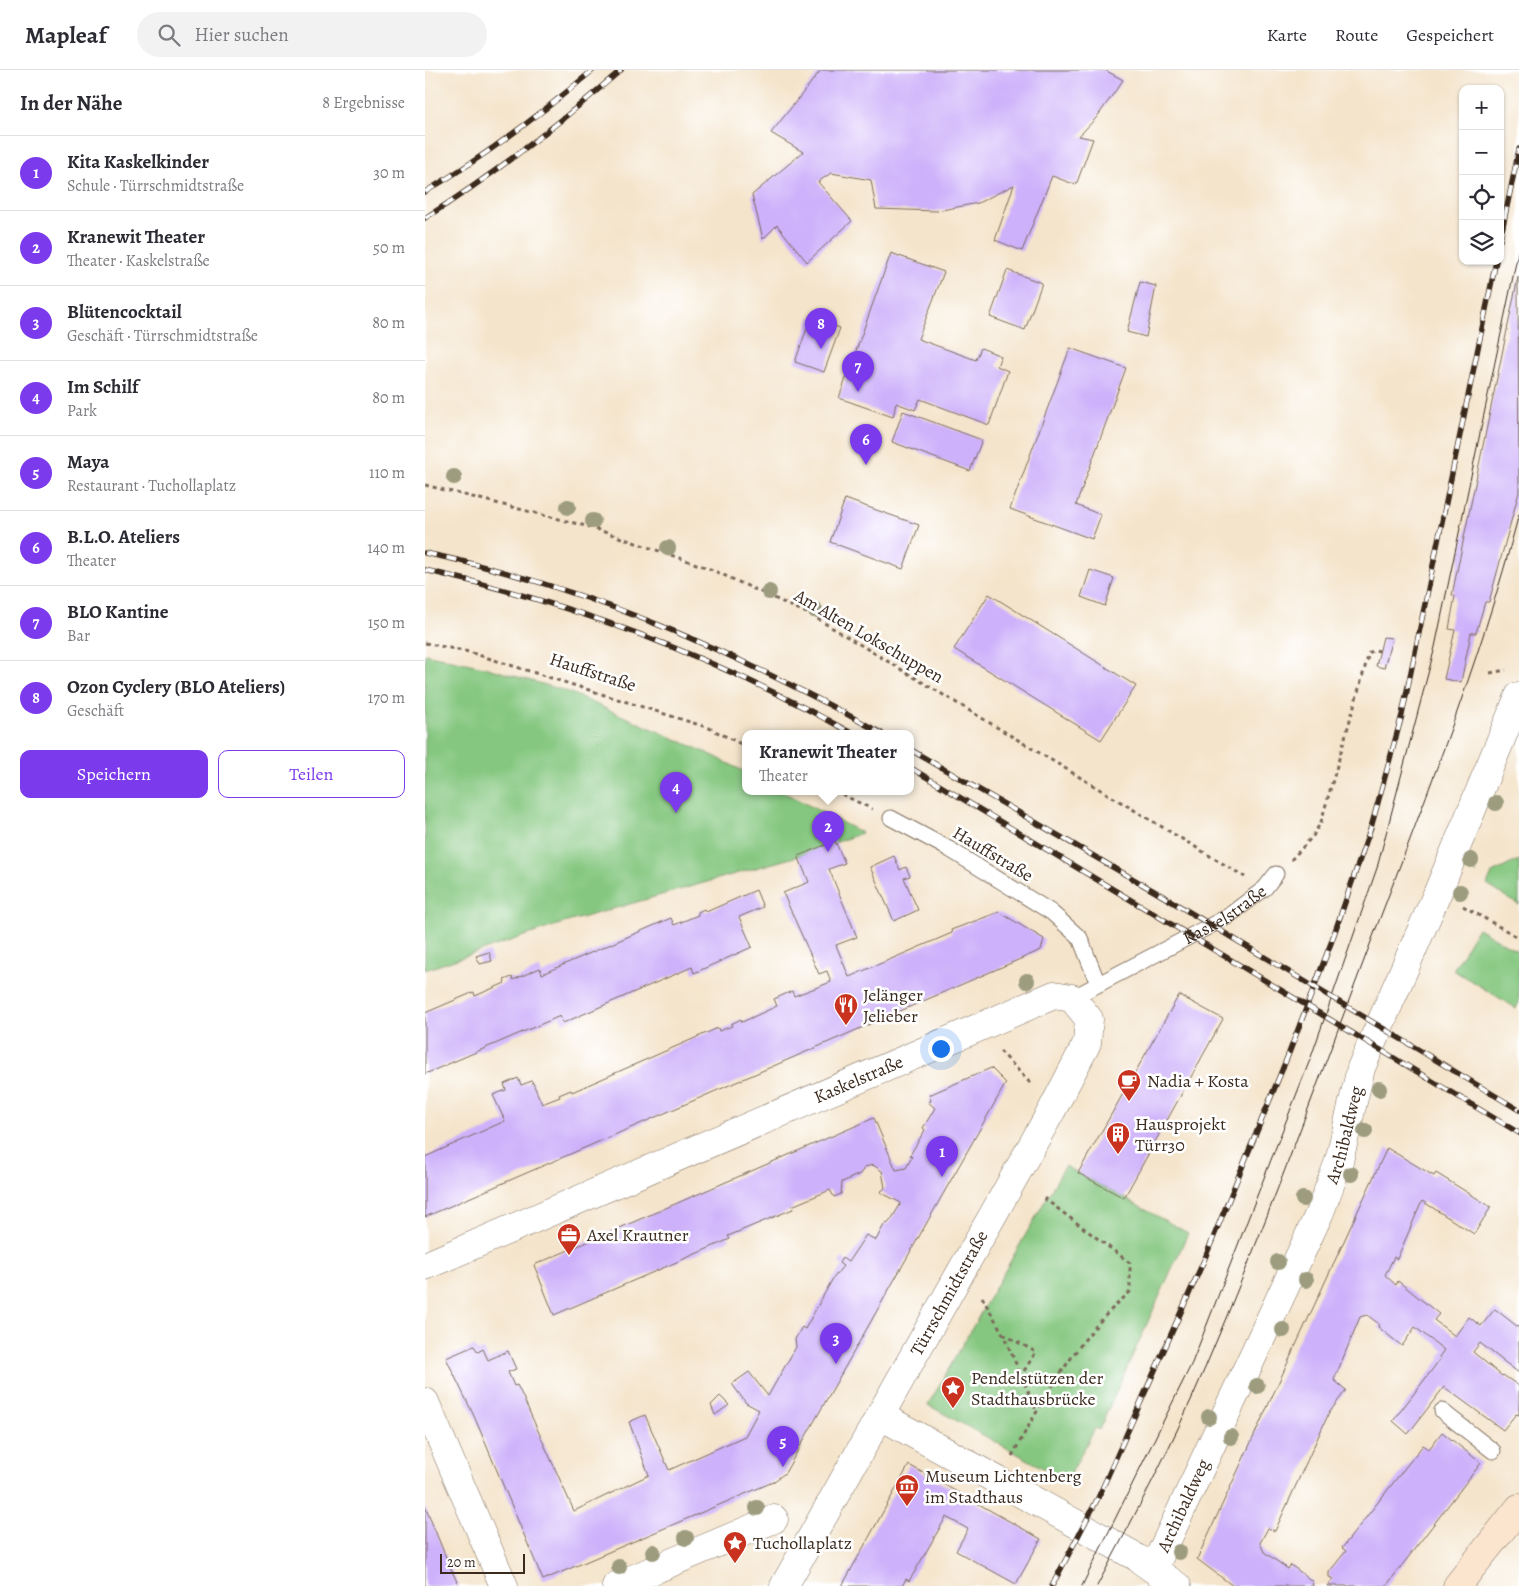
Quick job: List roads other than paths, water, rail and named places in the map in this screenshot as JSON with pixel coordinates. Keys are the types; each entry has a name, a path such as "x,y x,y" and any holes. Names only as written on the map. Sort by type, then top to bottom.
{"street":[{"name":"Archibaldweg","path":"1141,1560 1319,1212 1339,1161 1361,1068 1515,701"},
{"name":"Kaskelstraße","path":"425,1266 1054,995 1072,998"},
{"name":"Türrschmidtstraße","path":"784,1586 881,1416 1087,1044 1089,1019 1072,998"},
{"path":"425,1402 504,1586"},
{"path":"881,1416 1141,1560 1177,1586"},
{"path":"1457,1586 1519,1508"},
{"path":"616,1586 775,1519"}],"lane":[{"name":"Hauffstraße","path":"891,818 949,849 1051,912 1080,938 1098,984"},
{"name":"Kaskelstraße","path":"1072,998 1227,917 1265,888 1276,874"},
{"path":"1442,1411 1493,1451"}],"tram line":[{"path":"1082,1586 1192,1363 1311,1057 1377,868 1435,647 1519,248"},
{"path":"1097,1586 1140,1505 1193,1396 1267,1217 1447,740 1486,628 1519,514"}],"railway":[{"path":"425,192 512,134 593,70"},
{"path":"425,218 526,148 621,70"},
{"path":"1504,221 1519,149"},
{"path":"1052,1586 1098,1498 1205,1258 1289,1053 1331,943 1372,824 1402,715 1495,265"},
{"path":"425,553 485,567 544,584 660,625 772,676 875,730"},
{"path":"425,570 536,599 644,636 697,657 749,681 845,730"},
{"path":"914,752 1166,898 1519,1110"},
{"path":"914,770 1519,1133"}],"place":[{"name":"Ozon Cyclery (BLO Ateliers)","path":"821,349"},
{"name":"BLO Kantine","path":"858,392"},
{"name":"B.L.O. Ateliers","path":"866,465"},
{"name":"Im Schilf","path":"676,813"},
{"name":"Kranewit Theater","path":"828,852"},
{"name":"Jelänger Jelieber","path":"846,1026"},
{"name":"Nadia + Kosta","path":"1129,1102"},
{"name":"Hausprojekt Türr30","path":"1118,1155"},
{"name":"Kita Kaskelkinder","path":"942,1177"},
{"name":"Axel Krautner","path":"569,1256"},
{"name":"Blütencocktail","path":"836,1364"},
{"name":"Pendelstützen der Stadthausbrücke","path":"953,1409"},
{"name":"Maya","path":"783,1467"},
{"name":"Museum Lichtenberg im Stadthaus","path":"907,1507"},
{"name":"Tuchollaplatz","path":"735,1564"}]}
